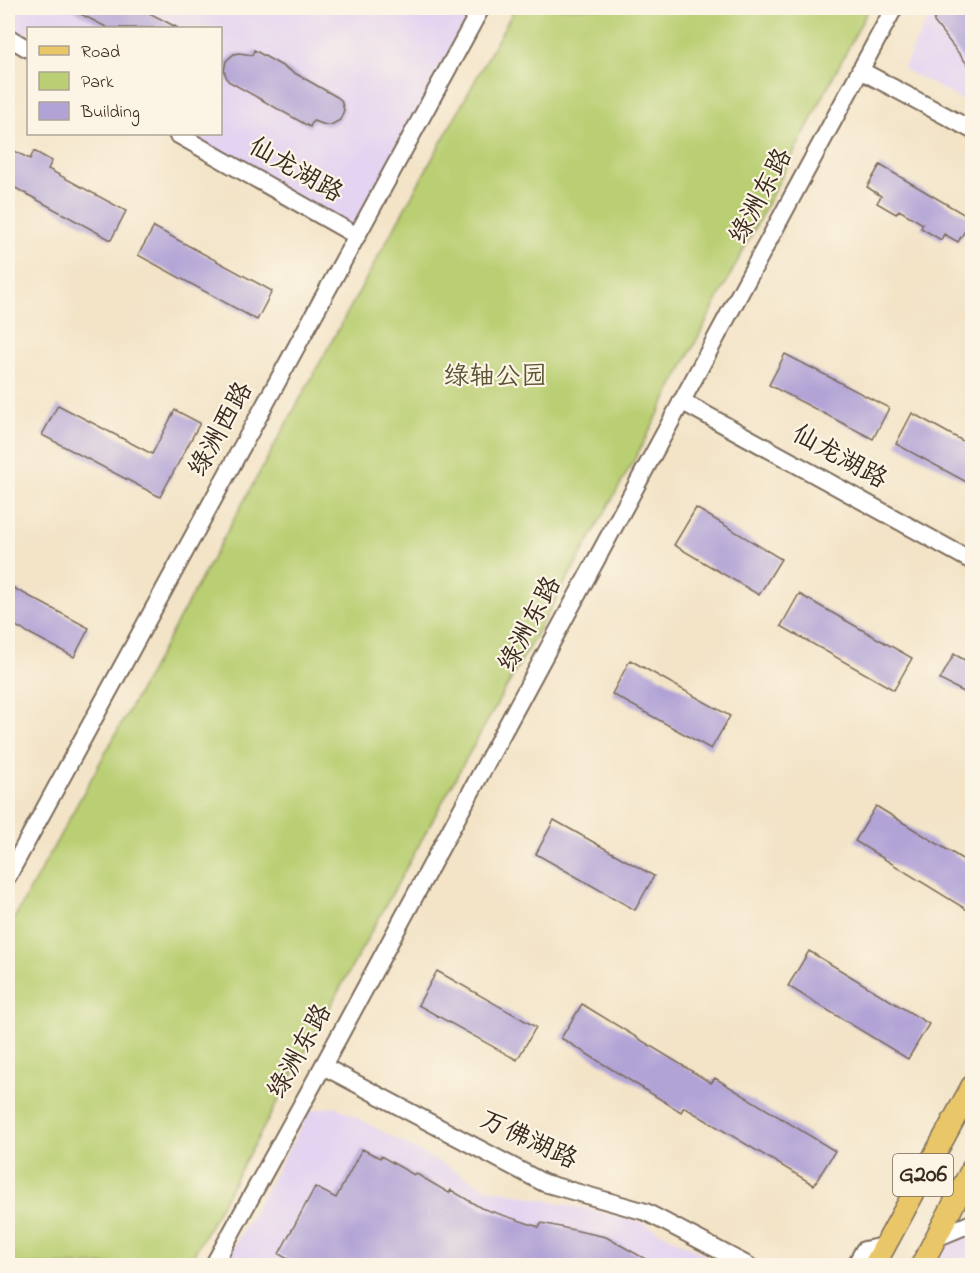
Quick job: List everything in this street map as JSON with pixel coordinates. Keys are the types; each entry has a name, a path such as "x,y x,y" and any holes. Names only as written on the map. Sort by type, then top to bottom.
{"main road":[{"name":"G206","path":"874,1266 972,1086"},
{"name":"G206","path":"921,1266 972,1169"}],"street":[{"name":"绿洲西路","path":"8,876 482,8"},
{"name":"绿洲东路","path":"213,1266 894,8"},
{"path":"8,37 27,48"},
{"path":"860,70 972,130"},
{"name":"仙龙湖路","path":"179,135 357,236"},
{"name":"仙龙湖路","path":"681,401 972,561"},
{"name":"万佛湖路","path":"323,1066 544,1183 646,1212 749,1266"},
{"path":"936,1238 972,1223"},
{"path":"855,1266 864,1250 884,1246"}],"shaded area":[{"path":"8,8 481,8 357,236 179,135 222,135 222,27 27,27 27,48 8,37"},
{"path":"933,8 972,8 972,105 903,69"},
{"path":"335,1106 487,1188 635,1219 725,1265 223,1266 310,1111"},
{"path":"972,1223 972,1265 921,1266 936,1238"}],"green space":[{"name":"绿轴公园","path":"515,8 869,8 638,453 470,752 188,1265 8,1265 8,930"}],"building":[{"path":"69,8 140,8 176,27 106,27"},
{"path":"941,8 972,8 972,70 934,22"},
{"path":"254,50 341,100 344,110 340,120 331,125 313,121 310,127 228,81 224,71 226,61 234,54 252,55"},
{"path":"10,149 30,159 34,151 52,161 48,169 126,211 111,240 8,184"},
{"path":"880,165 972,219 958,242 944,234 941,240 921,228 923,224 899,210 896,214 877,203 881,196 867,187"},
{"path":"154,227 272,291 257,320 138,255"},
{"path":"785,354 889,408 873,439 769,385"},
{"path":"58,405 152,454 175,410 200,423 160,497 42,435"},
{"path":"912,413 972,446 972,485 896,444"},
{"path":"696,508 781,559 759,595 674,545"},
{"path":"8,585 89,628 74,657 8,622"},
{"path":"799,594 912,658 894,690 781,626"},
{"path":"954,654 972,664 972,696 940,680"},
{"path":"630,660 730,716 711,749 612,694"},
{"path":"876,806 972,865 972,913 855,841"},
{"path":"554,820 654,876 635,910 536,854"},
{"path":"809,951 929,1024 908,1059 788,986"},
{"path":"437,971 536,1027 517,1060 418,1005"},
{"path":"582,1004 711,1083 715,1078 835,1151 814,1185 684,1107 681,1112 561,1038"},
{"path":"362,1149 380,1158 381,1156 414,1175 415,1173 449,1193 451,1190 481,1208 539,1227 542,1223 606,1237 658,1266 300,1266 279,1254 315,1187 336,1198"}]}
